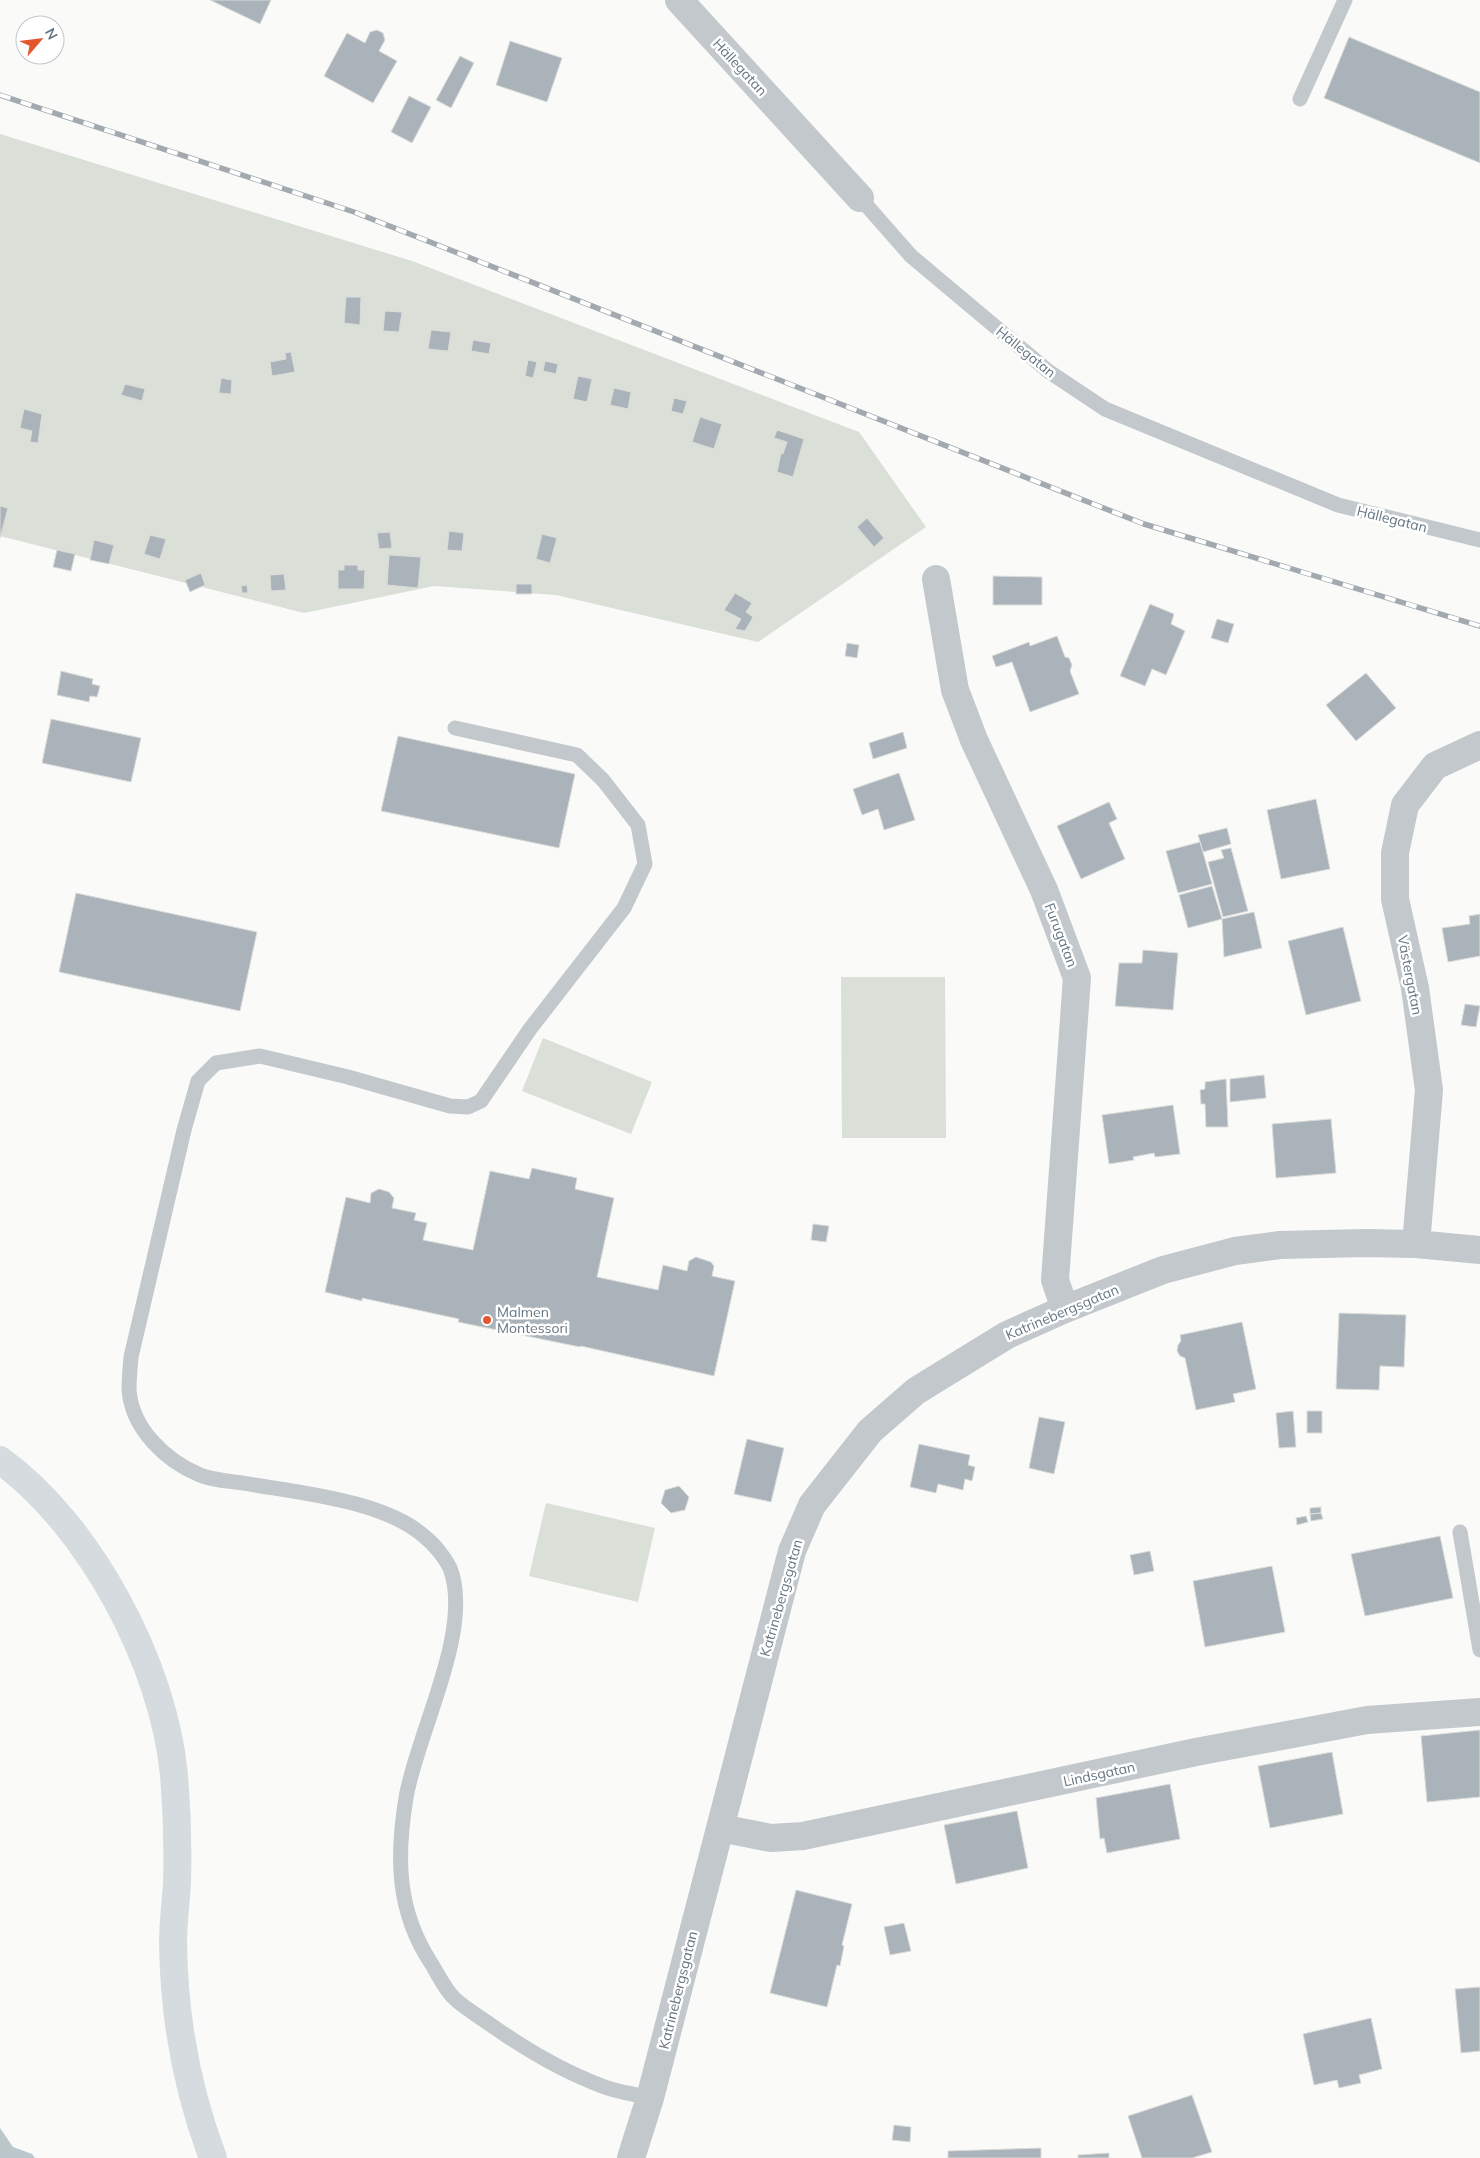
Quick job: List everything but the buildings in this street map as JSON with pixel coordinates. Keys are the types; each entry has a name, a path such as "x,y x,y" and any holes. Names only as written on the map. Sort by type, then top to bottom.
{"highway":[{"path":"0,1460 45,1500 85,1547 115,1596 143,1657 161,1710 174,1773 177,1827 173,1941 175,1995 184,2062 199,2122 213,2158"}],"street":[{"name":"Hällegatan","path":"679,0 860,198"},
{"name":"Furugatan","path":"936,579 954,690 974,740 1044,890 1077,978 1055,1280 1065,1309"},
{"name":"Västergatan","path":"1416,1244 1429,1090 1415,988 1395,899 1395,853 1405,805 1435,766 1480,745"},
{"name":"Katrinebergsgatan","path":"631,2158 650,2098 792,1551 812,1505 870,1431 916,1391 1007,1335 1065,1309 1163,1270 1235,1251 1280,1245 1416,1244 1480,1250"},
{"name":"Lindsgatan","path":"720,1828 771,1838 803,1836 1196,1752 1367,1720 1480,1712"}],"lane":[{"path":"1300,99 1345,0"},
{"name":"Hällegatan","path":"860,198 910,256 1048,371 1106,409 1338,505 1480,540"},
{"path":"454,728 576,755 603,780 638,826 645,864 624,908 530,1029 481,1101 468,1107 450,1106 348,1076 260,1056 216,1064 210,1069 198,1081 184,1130 131,1357 129,1391 135,1414 144,1432 161,1450 202,1476 328,1497 376,1510 411,1526 436,1549 450,1568 456,1601 452,1634 406,1797 400,1872 404,1907 417,1942 454,1998 529,2052 602,2086 650,2098"},
{"path":"1460,1532 1480,1650"}],"shaded area":[{"path":"0,134 412,261 859,432 926,527 758,642 556,595 434,586 304,613 0,536"},
{"path":"841,977 945,977 946,1138 842,1138"},
{"path":"543,1038 652,1082 631,1134 522,1091"},
{"path":"546,1503 655,1528 638,1602 529,1576"},
{"path":"0,2128 13,2147 32,2154 35,2158 0,2158"}],"railway":[{"path":"0,95 354,212 1144,524 1480,626"}],"place":[{"name":"Malmen Montessori","path":"487,1320"}]}
